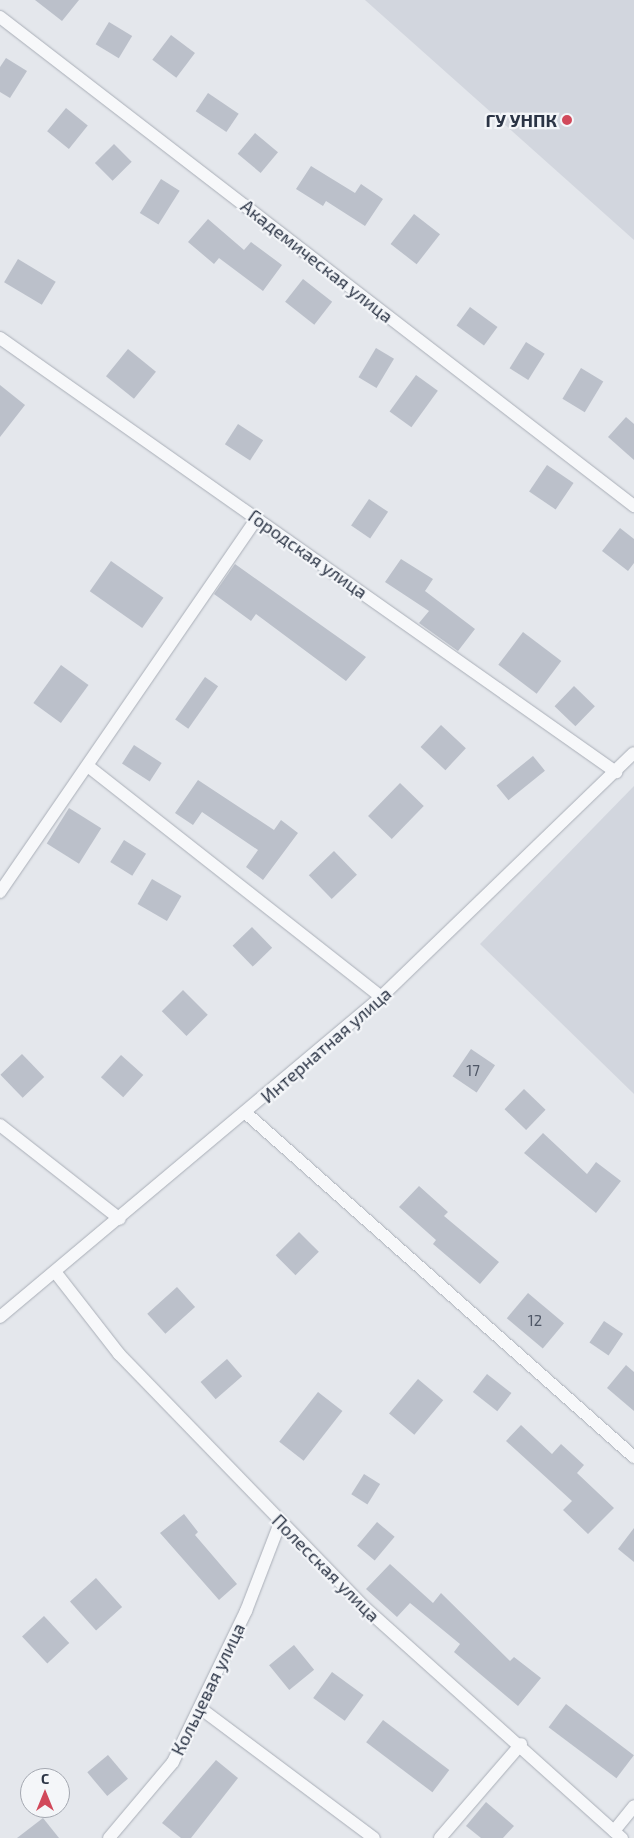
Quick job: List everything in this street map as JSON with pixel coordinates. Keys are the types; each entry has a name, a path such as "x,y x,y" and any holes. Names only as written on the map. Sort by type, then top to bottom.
{"street":[{"name":"Академическая улица","path":"0,17 634,506"},
{"name":"Городская улица","path":"0,338 616,772"},
{"path":"0,892 89,767 258,518"},
{"name":"Интернатная улица","path":"0,1317 247,1114 382,997 634,753"},
{"path":"89,767 382,997"},
{"path":"247,1114 634,1457"},
{"path":"0,1125 120,1219"},
{"name":"Полесская улица","path":"56,1272 119,1354 280,1523 363,1606 521,1744 618,1834"},
{"name":"Кольцевая улица","path":"108,1838 173,1762 200,1708 280,1523"},
{"path":"200,1708 374,1838"},
{"path":"440,1838 521,1744"},
{"path":"618,1834 634,1806"}],"shaded area":[{"name":"ГУ УНПК","path":"365,0 634,0 634,240"},
{"path":"634,786 634,1094 480,944"}],"building":[{"path":"35,0 79,0 62,21"},
{"path":"109,22 132,36 119,58 96,44"},
{"path":"171,35 195,53 176,78 152,60"},
{"path":"6,58 27,71 10,98 0,92 0,67"},
{"path":"208,93 239,114 226,132 196,111"},
{"path":"66,108 88,126 69,149 47,131"},
{"path":"255,133 278,152 261,173 238,154"},
{"path":"114,144 132,162 113,181 95,163"},
{"path":"311,166 355,193 361,184 383,199 365,226 326,201 323,206 296,189"},
{"path":"161,179 180,191 158,225 140,213"},
{"path":"414,214 440,234 417,264 391,244"},
{"path":"208,219 244,250 251,242 282,265 263,291 219,258 214,264 188,242"},
{"path":"18,259 56,282 42,305 4,282"},
{"path":"303,279 332,302 314,325 285,302"},
{"path":"470,307 498,327 484,346 456,326"},
{"path":"526,342 545,354 528,380 510,368"},
{"path":"376,348 394,359 376,388 358,377"},
{"path":"128,349 156,372 134,399 106,376"},
{"path":"581,368 603,381 585,412 562,399"},
{"path":"416,375 438,391 411,427 390,411"},
{"path":"0,385 25,405 0,437"},
{"path":"626,417 634,424 634,460 608,437"},
{"path":"238,424 263,440 250,460 225,444"},
{"path":"547,465 574,483 556,509 529,492"},
{"path":"369,499 388,512 370,538 351,526"},
{"path":"620,528 634,539 634,563 628,571 602,551"},
{"path":"401,559 433,579 425,591 475,629 458,651 419,623 429,611 385,582"},
{"path":"111,561 163,598 142,628 90,591"},
{"path":"235,564 366,657 346,681 256,614 251,621 214,594"},
{"path":"523,632 561,661 537,694 498,665"},
{"path":"61,665 89,685 61,723 33,703"},
{"path":"205,677 218,686 188,729 175,720"},
{"path":"574,686 595,706 575,726 555,706"},
{"path":"441,725 466,748 445,770 421,747"},
{"path":"134,745 162,763 150,781 122,763"},
{"path":"533,756 545,771 508,800 496,786"},
{"path":"198,780 274,830 281,820 298,833 263,880 246,867 258,850 202,812 193,825 175,813"},
{"path":"400,783 424,806 392,839 368,816"},
{"path":"69,808 101,828 79,864 47,844"},
{"path":"124,840 146,854 132,876 110,862"},
{"path":"334,851 357,875 332,899 309,875"},
{"path":"152,879 181,896 167,921 138,904"},
{"path":"252,927 272,948 253,967 233,946"},
{"path":"183,990 208,1015 187,1036 162,1011"},
{"path":"471,1049 495,1065 477,1093 453,1076"},
{"path":"22,1054 44,1077 23,1098 0,1075"},
{"path":"121,1055 143,1075 123,1097 101,1077"},
{"path":"524,1089 546,1110 526,1130 505,1109"},
{"path":"543,1133 587,1174 596,1162 621,1181 596,1213 524,1153"},
{"path":"419,1186 448,1212 444,1216 499,1262 480,1284 433,1244 436,1240 399,1207"},
{"path":"299,1232 319,1252 295,1275 276,1255"},
{"path":"177,1287 195,1307 165,1334 147,1314"},
{"path":"528,1293 564,1323 543,1348 507,1318"},
{"path":"604,1321 623,1334 609,1355 589,1343"},
{"path":"227,1359 242,1376 216,1399 201,1382"},
{"path":"626,1365 634,1372 634,1411 607,1388"},
{"path":"487,1374 511,1393 497,1411 473,1392"},
{"path":"418,1379 443,1400 414,1435 389,1413"},
{"path":"318,1392 342,1411 304,1461 279,1442"},
{"path":"521,1425 552,1454 561,1444 584,1465 577,1473 614,1508 588,1534 563,1510 572,1501 506,1441"},
{"path":"364,1474 380,1484 367,1504 351,1494"},
{"path":"184,1514 198,1532 195,1535 237,1584 219,1600 160,1533"},
{"path":"377,1522 395,1537 375,1561 357,1546"},
{"path":"634,1528 634,1562 618,1549"},
{"path":"390,1564 433,1603 441,1593 510,1661 514,1657 541,1678 518,1706 454,1652 460,1644 410,1603 397,1617 366,1589"},
{"path":"96,1578 122,1607 96,1630 70,1601"},
{"path":"44,1616 69,1643 47,1664 22,1636"},
{"path":"294,1645 314,1670 289,1690 269,1665"},
{"path":"332,1672 364,1695 345,1721 313,1698"},
{"path":"566,1704 634,1755 616,1778 549,1727"},
{"path":"383,1720 449,1770 432,1792 366,1742"},
{"path":"108,1755 128,1779 107,1796 87,1772"},
{"path":"216,1760 238,1778 191,1838 181,1838 162,1823"},
{"path":"486,1802 514,1826 503,1838 481,1838 466,1826"},
{"path":"43,1818 59,1838 17,1838"}],"place":[{"name":"ГУ УНПК","path":"567,120"}]}
